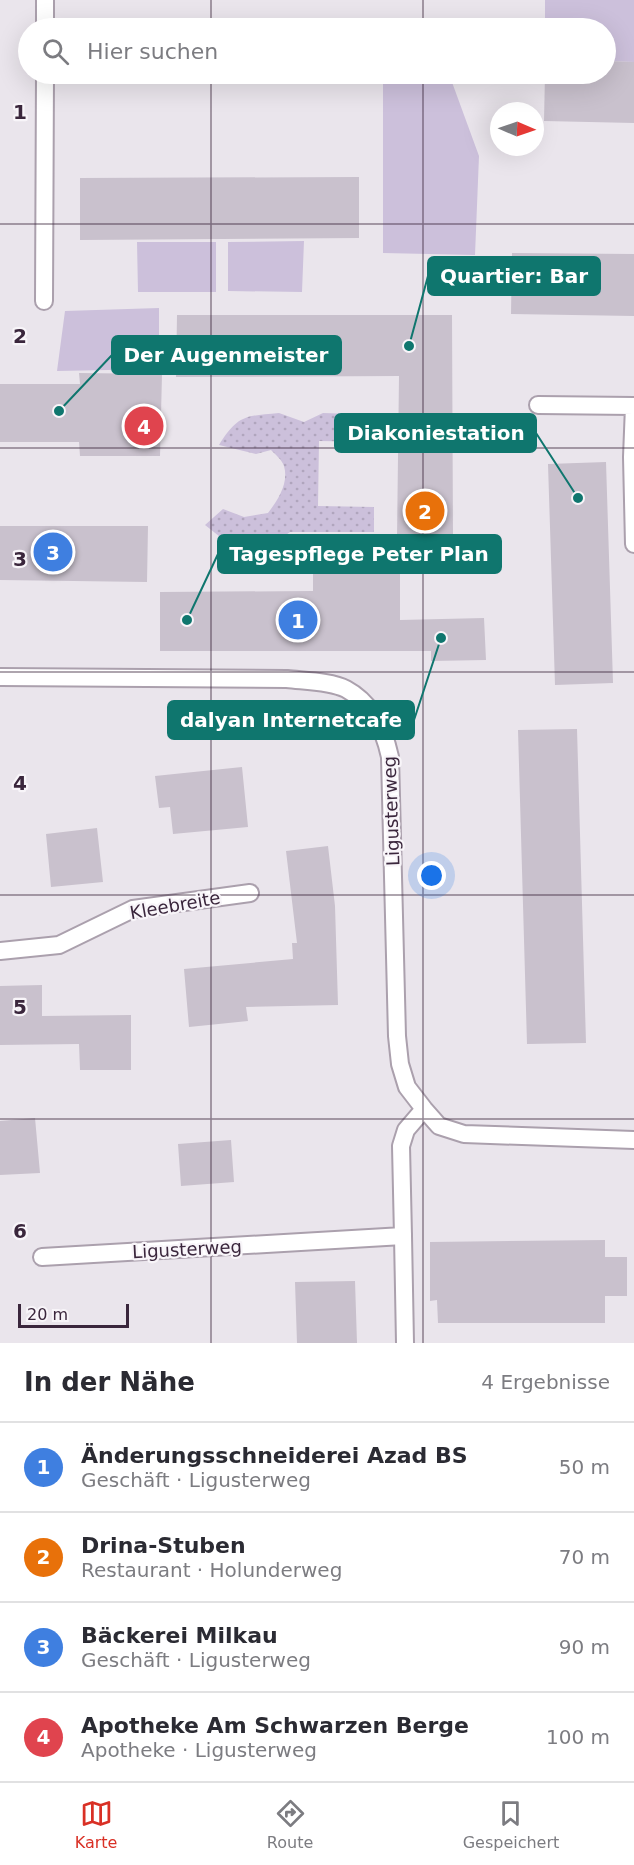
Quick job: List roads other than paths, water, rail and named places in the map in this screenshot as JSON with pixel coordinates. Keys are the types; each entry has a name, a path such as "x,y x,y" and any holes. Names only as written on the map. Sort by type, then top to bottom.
{"street":[{"path":"45,0 45,18"},
{"path":"44,301 45,84"},
{"path":"538,405 634,406 632,457 634,543"},
{"name":"Ligusterweg","path":"0,677 287,679 345,688 378,719 386,738 390,757 397,1036 400,1064 407,1087 439,1125 464,1134 634,1140"},
{"name":"Kleebreite","path":"0,951 59,945 133,909 250,893"},
{"path":"405,1343 401,1146 406,1130 424,1109"},
{"name":"Ligusterweg","path":"42,1257 403,1236"}],"place":[{"name":"Quartier: Bar","path":"409,346"},
{"name":"Der Augenmeister","path":"59,411"},
{"name":"Apotheke Am Schwarzen Berge","path":"144,426"},
{"name":"Diakoniestation","path":"578,498"},
{"name":"Drina-Stuben","path":"425,511"},
{"name":"Bäckerei Milkau","path":"53,552"},
{"name":"Tagespflege Peter Plan","path":"187,620"},
{"name":"Änderungsschneiderei Azad BS","path":"298,620"},
{"name":"dalyan Internetcafe","path":"441,638"}]}
